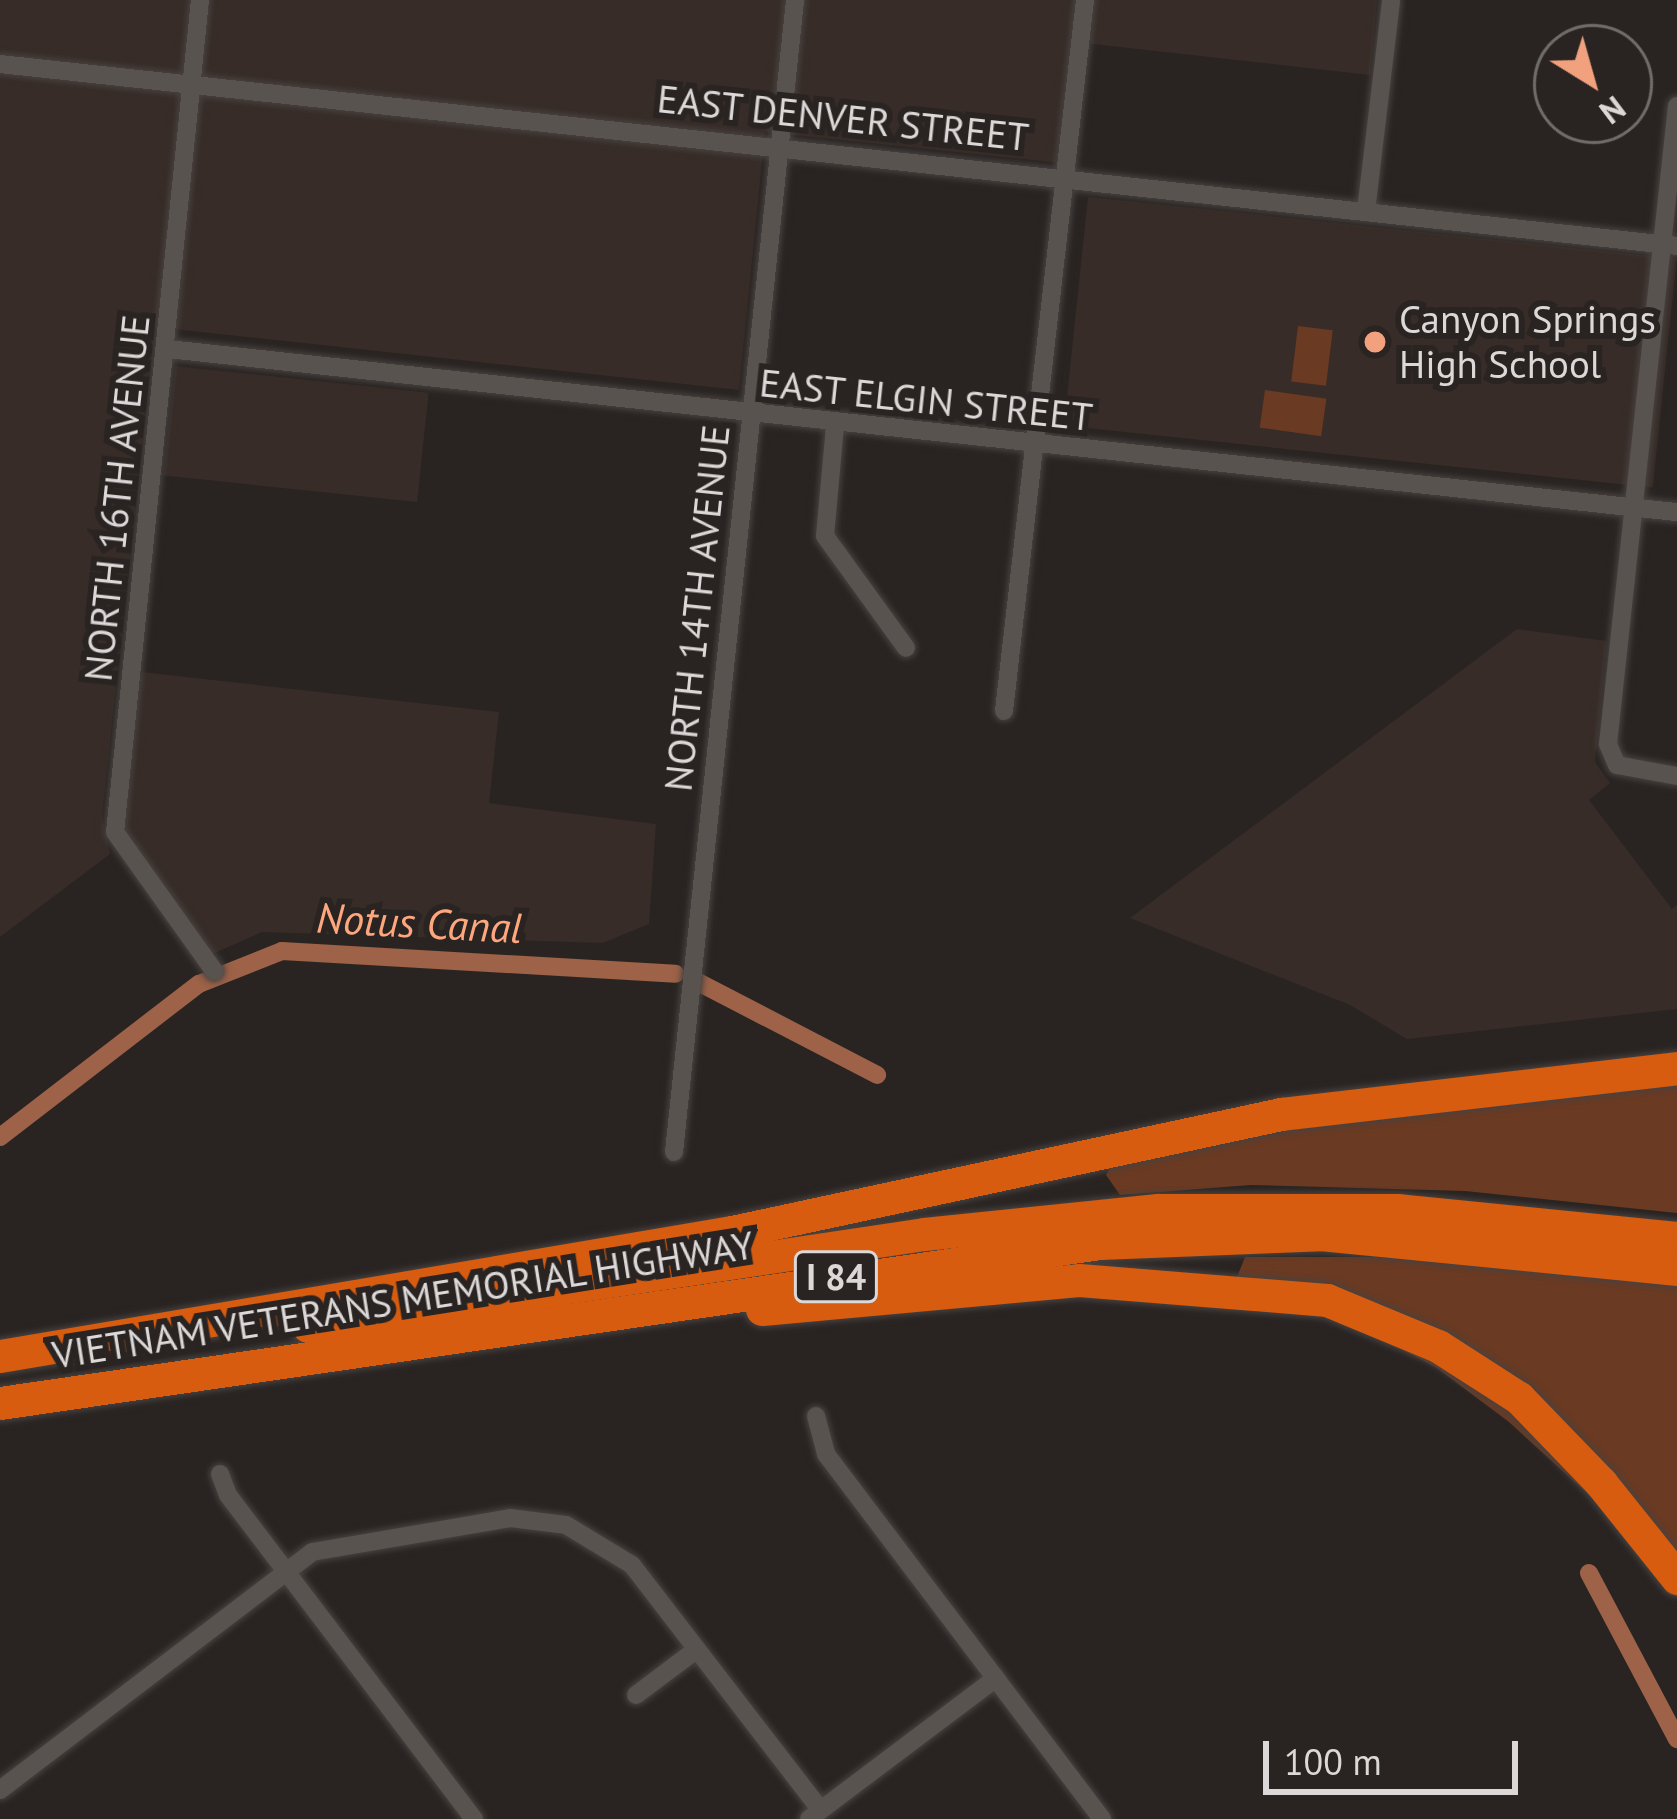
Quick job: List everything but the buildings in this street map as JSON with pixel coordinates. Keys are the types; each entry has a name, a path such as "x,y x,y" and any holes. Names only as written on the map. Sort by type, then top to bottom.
{"highway":[{"path":"0,1356 732,1232 1281,1114 1677,1068"},
{"name":"VIETNAM VETERANS MEMORIAL HIGHWAY","path":"0,1372 924,1234 1158,1210 1397,1210 1677,1238"},
{"name":"VIETNAM VETERANS MEMORIAL HIGHWAY","path":"0,1403 946,1261 1208,1235 1443,1243 1677,1269"},
{"path":"604,1315 710,1314 1079,1280 1327,1300 1438,1346 1519,1398 1601,1483 1677,1578"}],"street":[{"name":"NORTH 16TH AVENUE","path":"200,0 168,349 115,832 214,971"},
{"name":"NORTH 14TH AVENUE","path":"674,1152 795,0"},
{"path":"1004,711 1085,0"},
{"path":"1366,211 1391,0"},
{"name":"EAST DENVER STREET","path":"0,64 778,144 1670,246"},
{"path":"1677,106 1670,246 1633,507 1611,760 1677,776"},
{"name":"EAST ELGIN STREET","path":"168,349 835,426 1677,512"},
{"path":"835,426 824,536 906,648"},
{"path":"816,1416 826,1454 1102,1819"},
{"path":"220,1474 285,1572 474,1819"},
{"path":"0,1790 285,1572 333,1544 436,1524 510,1518 566,1525 632,1565 815,1815 996,1678"},
{"path":"636,1694 696,1650"}],"shaded area":[{"path":"0,0 1377,0 1370,75 1075,42 1061,163 765,132 739,390 153,327 102,816 110,854 0,937"},
{"name":"Canyon Springs High School","path":"1088,197 1677,259 1653,488 1064,426"},
{"path":"1298,326 1333,330 1326,386 1291,382"},
{"path":"175,366 429,393 417,502 164,475"},
{"path":"1265,390 1326,399 1321,436 1260,428"},
{"path":"1517,629 1607,641 1595,762 1610,783 1589,800 1672,909 1677,905 1677,1009 1407,1039 1350,1005 1130,918"},
{"path":"141,672 499,712 489,803 656,824 649,924 603,943 262,932 210,955 128,842 123,823"},
{"path":"1677,1082 1677,1213 1465,1191 1251,1185 1120,1195 1106,1175 1116,1158 1256,1130"},
{"path":"1245,1257 1374,1257 1677,1285 1677,1575 1509,1422 1437,1368 1359,1327 1235,1282"}],"waterway":[{"name":"Notus Canal","path":"0,1137 199,984 282,951 675,974"},
{"name":"Notus Canal","path":"696,981 877,1075"},
{"name":"Notus Canal","path":"1589,1573 1677,1739"}],"place":[{"name":"Canyon Springs High School","path":"1375,342"}]}
